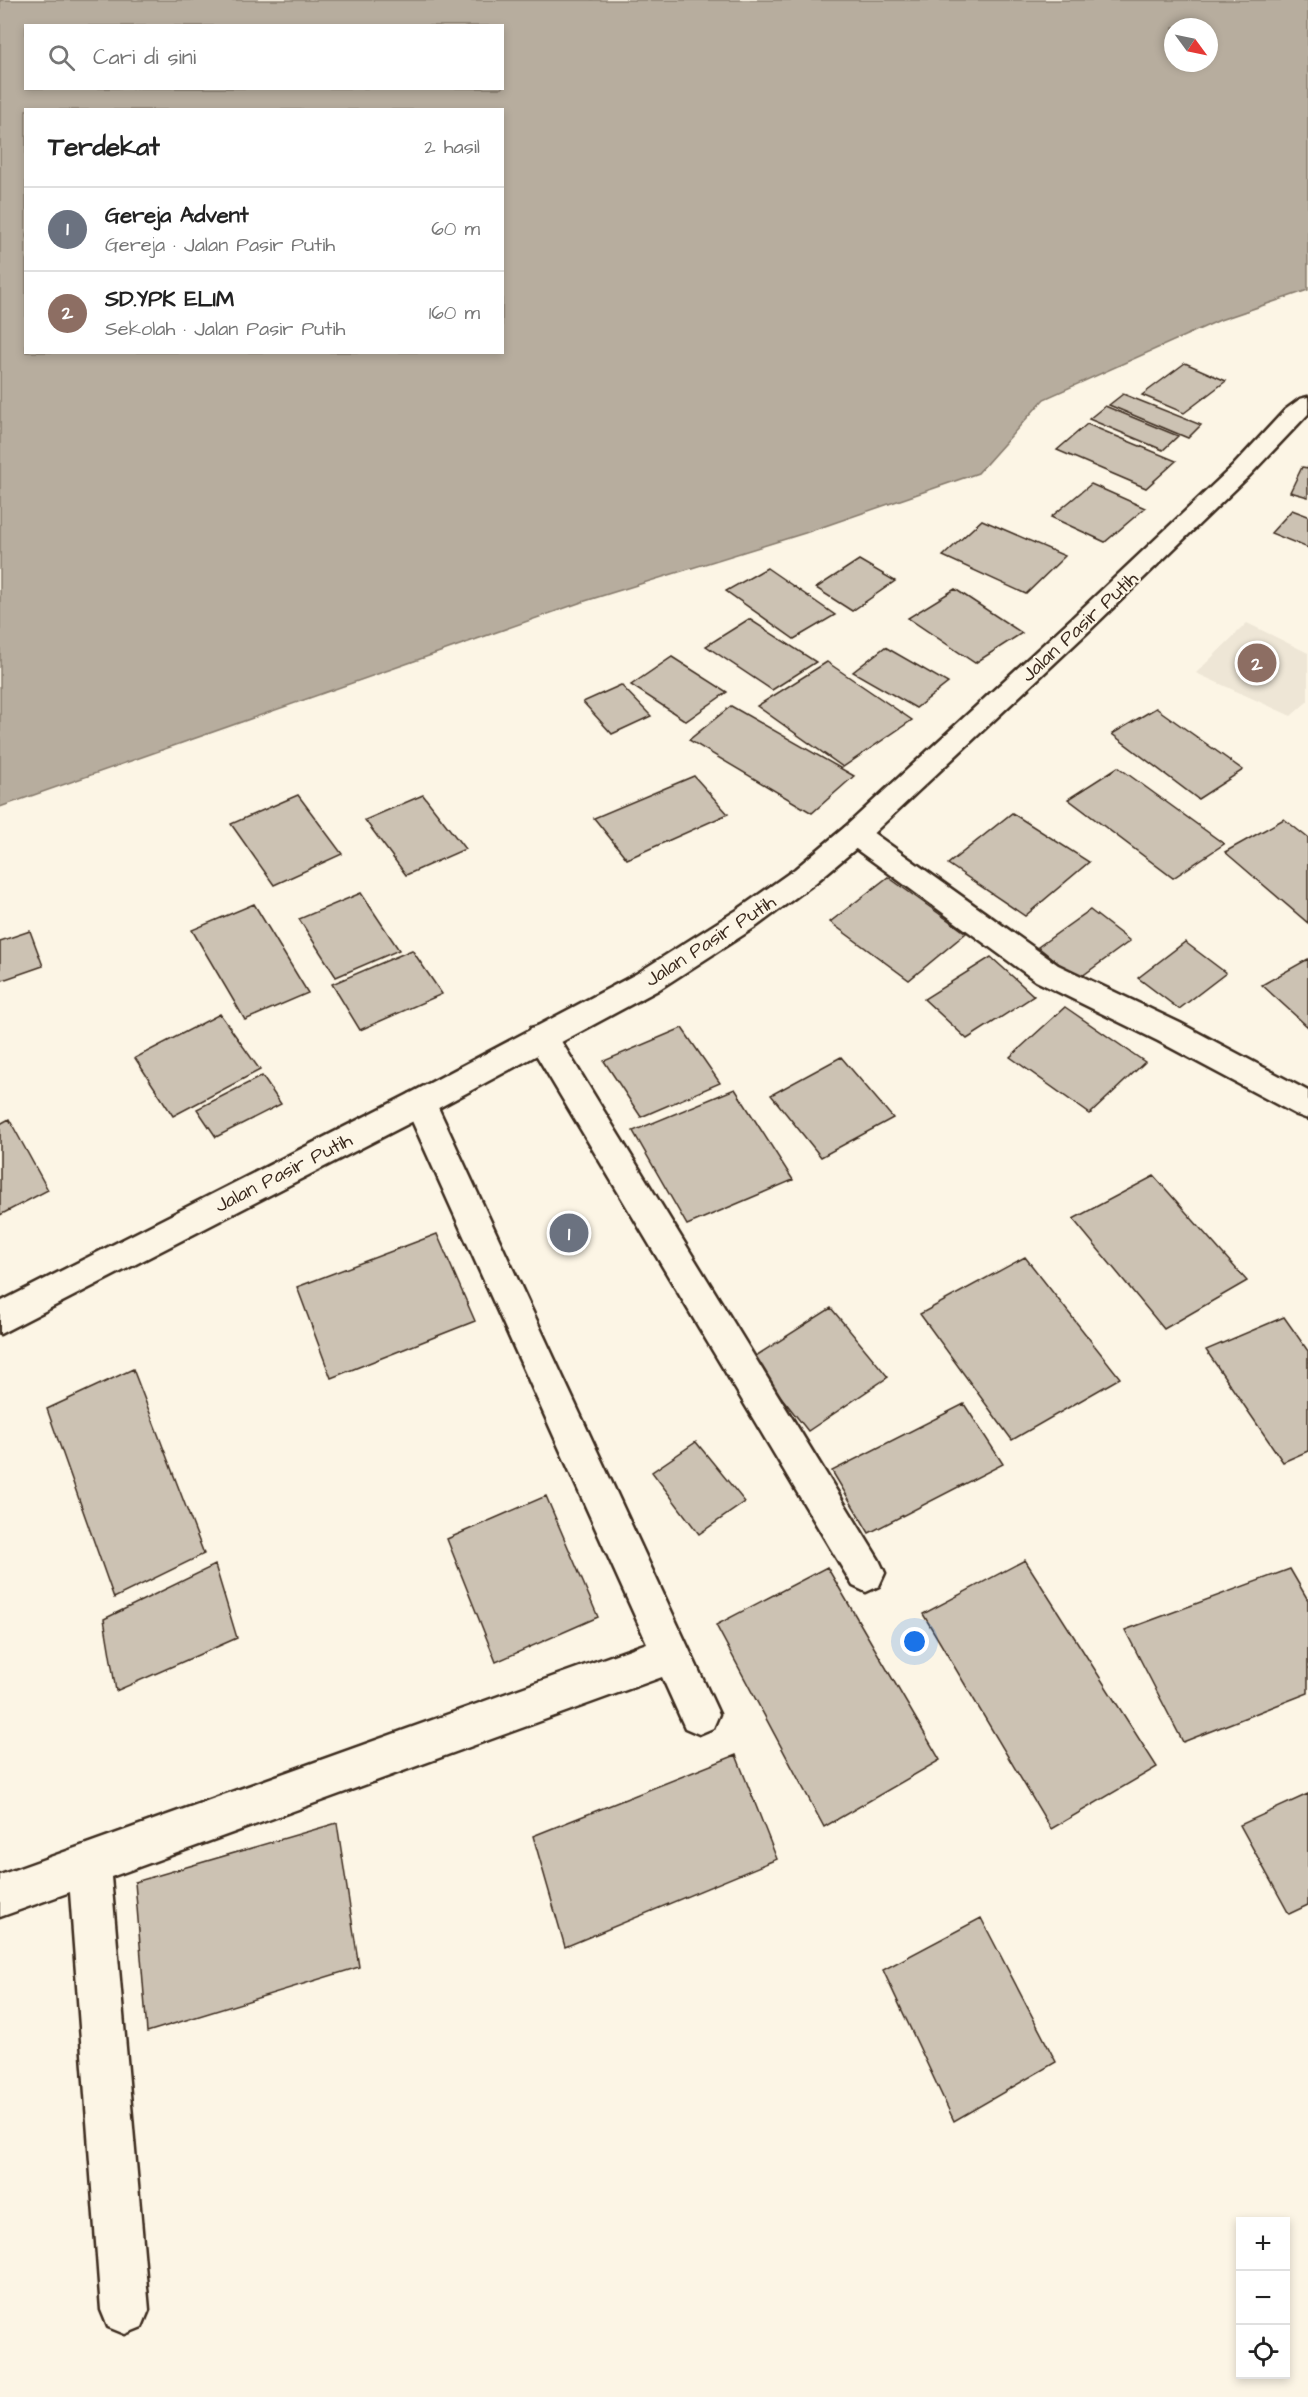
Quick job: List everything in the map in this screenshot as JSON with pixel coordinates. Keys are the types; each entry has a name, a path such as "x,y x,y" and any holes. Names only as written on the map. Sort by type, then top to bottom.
{"street":[{"name":"Jalan Pasir Putih","path":"0,1319 420,1103 647,982 694,953 805,876 855,834 1081,624 1241,471 1293,416 1308,405"},
{"path":"855,834 1047,973 1169,1032 1308,1106"},
{"path":"542,1037 866,1573"},
{"path":"420,1103 699,1714"},
{"path":"0,1896 672,1654"},
{"path":"89,1863 125,2310"}],"shaded area":[{"path":"0,0 1308,0 1308,290 1220,320 1044,399 978,473 805,533 582,602 0,807"},
{"path":"1247,623 1308,653 1308,701 1291,716 1196,673"}],"building":[{"path":"1185,363 1226,381 1184,413 1142,395"},
{"path":"1123,394 1201,425 1188,438 1109,405"},
{"path":"1105,406 1178,436 1163,450 1089,419"},
{"path":"1087,424 1176,461 1146,488 1057,450"},
{"path":"1302,467 1308,468 1308,497 1290,492"},
{"path":"1091,484 1145,508 1105,542 1051,517"},
{"path":"1292,510 1308,516 1308,548 1271,533"},
{"path":"982,520 1065,556 1026,594 943,556"},
{"path":"859,560 895,581 852,611 816,588"},
{"path":"767,568 835,615 794,639 726,591"},
{"path":"955,589 1022,633 975,663 908,618"},
{"path":"749,619 816,662 772,690 706,646"},
{"path":"885,647 948,683 916,708 853,672"},
{"path":"672,657 727,692 686,721 631,685"},
{"path":"827,662 912,720 843,767 757,706"},
{"path":"621,685 651,716 612,734 583,702"},
{"path":"731,706 854,776 812,813 689,740"},
{"path":"1156,708 1243,770 1198,799 1112,734"},
{"path":"1118,767 1224,844 1173,878 1068,799"},
{"path":"694,776 728,814 627,859 594,818"},
{"path":"298,795 342,854 274,885 231,824"},
{"path":"423,795 465,849 406,875 365,820"},
{"path":"1012,813 1089,862 1025,916 948,864"},
{"path":"1284,819 1308,838 1308,923 1225,852"},
{"path":"888,877 966,933 909,980 830,922"},
{"path":"361,893 399,950 336,977 299,919"},
{"path":"254,904 308,993 245,1020 192,930"},
{"path":"1090,910 1130,941 1078,979 1038,947"},
{"path":"30,931 43,966 0,981 0,941"},
{"path":"1185,942 1226,973 1179,1009 1138,978"},
{"path":"412,950 442,994 360,1030 332,984"},
{"path":"991,957 1034,996 967,1039 924,999"},
{"path":"1308,959 1308,1027 1262,985"},
{"path":"1065,1007 1145,1062 1090,1114 1010,1057"},
{"path":"220,1014 260,1070 173,1116 135,1058"},
{"path":"682,1028 720,1083 641,1117 604,1061"},
{"path":"841,1057 893,1118 821,1157 771,1095"},
{"path":"262,1076 281,1104 216,1137 197,1109"},
{"path":"735,1089 793,1180 687,1225 633,1131"},
{"path":"9,1119 48,1190 0,1215 0,1124"},
{"path":"1154,1176 1247,1281 1164,1329 1073,1219"},
{"path":"437,1234 475,1321 331,1378 297,1287"},
{"path":"1025,1257 1120,1378 1012,1440 920,1314"},
{"path":"831,1308 888,1377 808,1431 751,1359"},
{"path":"1284,1317 1308,1351 1308,1451 1283,1462 1206,1350"},
{"path":"133,1369 204,1554 114,1598 47,1409"},
{"path":"964,1404 1003,1464 869,1533 832,1471"},
{"path":"696,1442 745,1502 699,1534 652,1472"},
{"path":"546,1496 598,1617 496,1662 447,1539"},
{"path":"1025,1560 1157,1767 1051,1829 923,1614"},
{"path":"215,1565 237,1638 116,1691 104,1619"},
{"path":"827,1567 940,1760 824,1827 716,1625"},
{"path":"1290,1569 1308,1600 1308,1693 1183,1742 1125,1630"},
{"path":"736,1755 777,1859 565,1947 533,1836"},
{"path":"1308,1794 1308,1905 1289,1914 1240,1825"},
{"path":"337,1823 359,1967 147,2032 135,1882"},
{"path":"981,1918 1056,2062 954,2121 883,1970"}],"place":[{"name":"SD.YPK ELIM","path":"1257,663"},
{"name":"Gereja Advent","path":"569,1233"}]}
